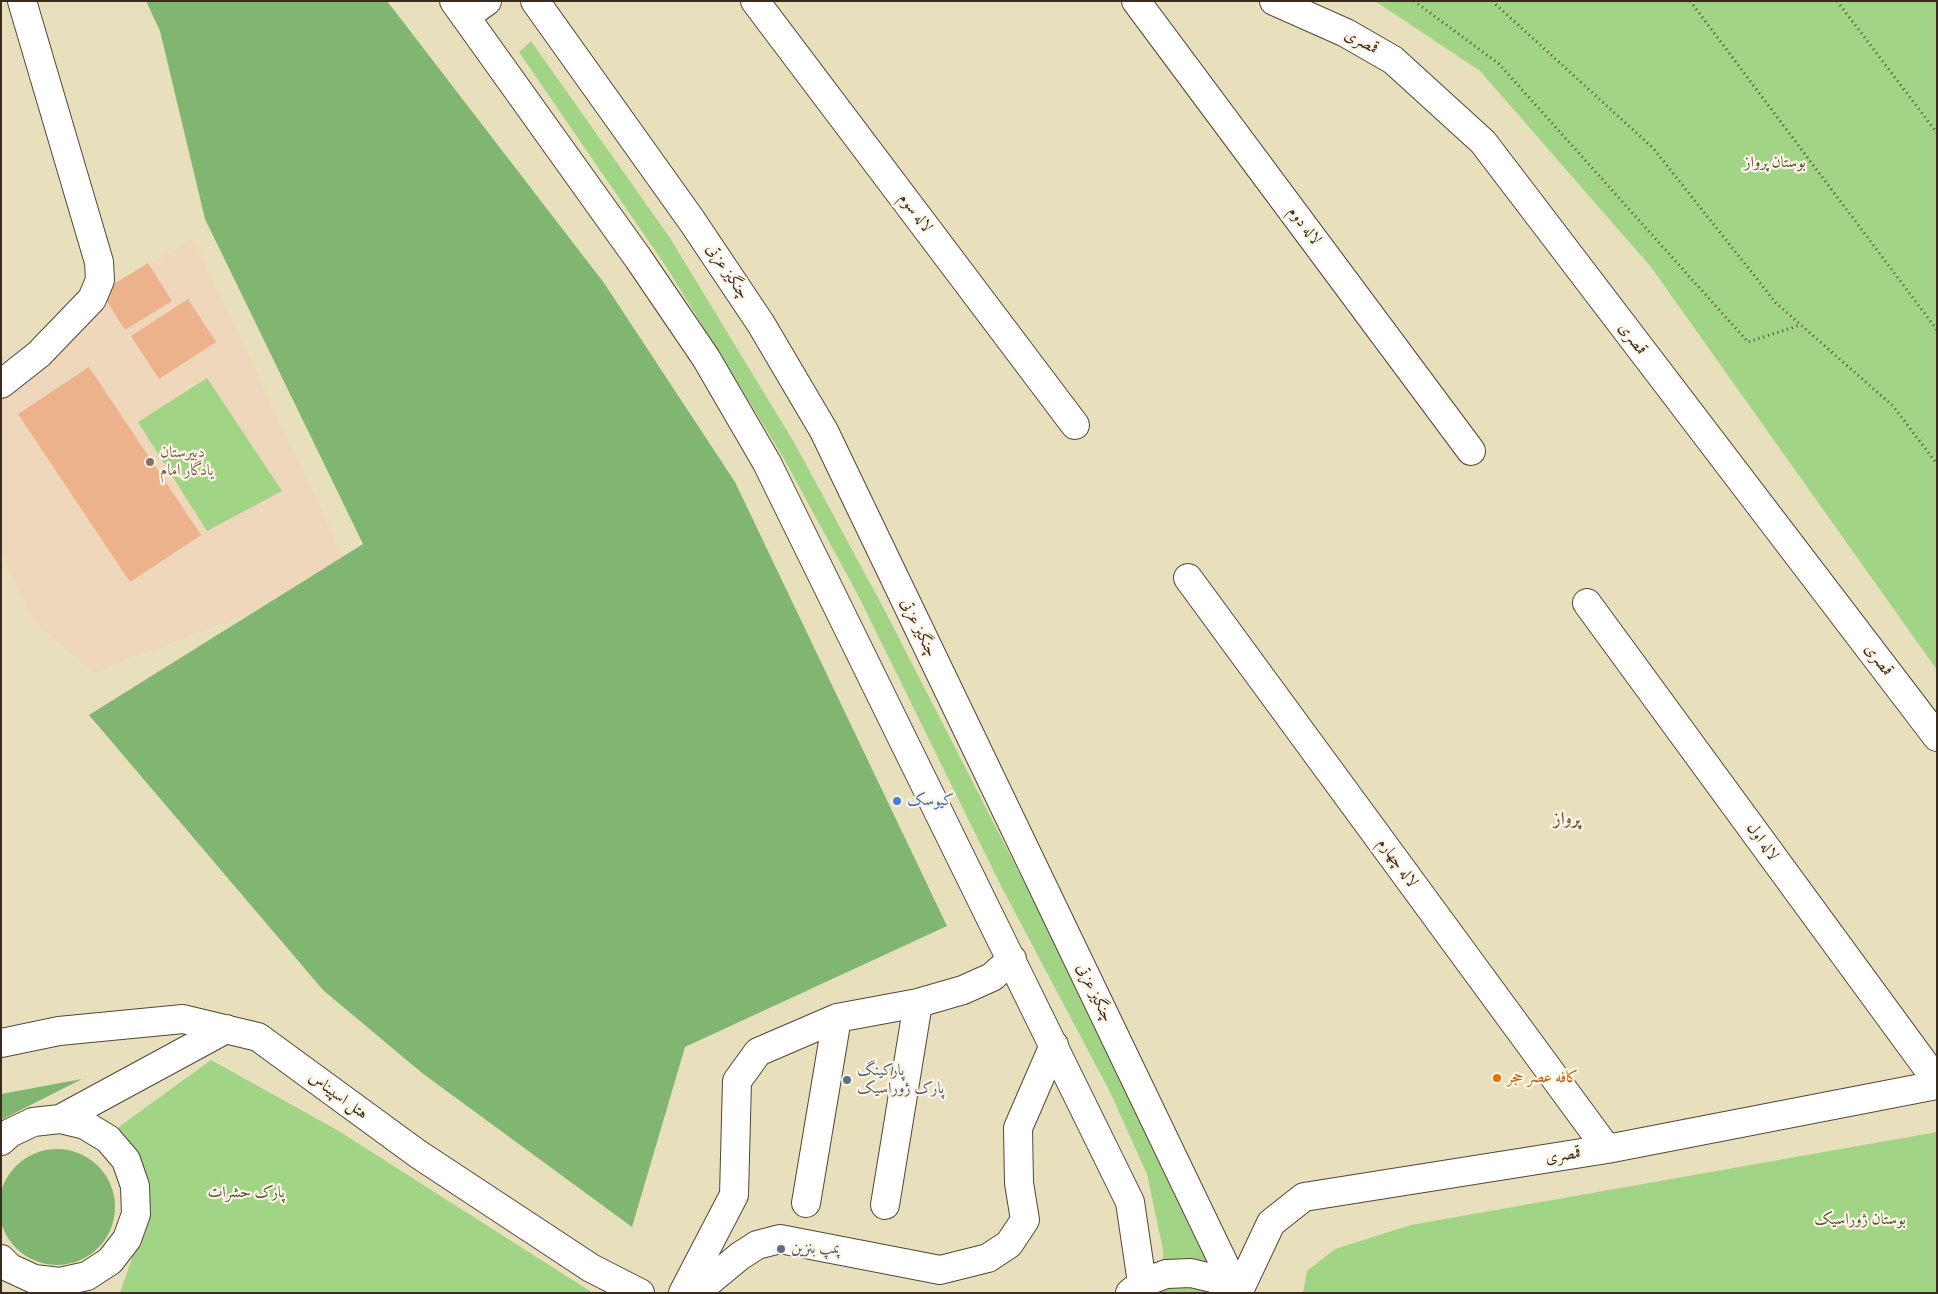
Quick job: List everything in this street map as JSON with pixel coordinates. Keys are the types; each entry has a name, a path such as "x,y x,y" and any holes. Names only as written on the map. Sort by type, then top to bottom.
{"street":[{"path":"1,384 39,354 92,299 100,280 99,262 22,1"},
{"name":"چنگیز عزتی","path":"535,1 692,221 756,316 824,431 1238,1293"},
{"name":"لاله سوم","path":"755,1 1075,425"},
{"name":"لاله دوم","path":"1136,1 1471,451"},
{"name":"قمصری","path":"1274,1 1346,34 1393,60 1483,142 1937,737"},
{"path":"469,6 706,358 767,463 1130,1202 1136,1288 1166,1274 1191,1273 1216,1279 1238,1293"},
{"name":"لاله چهارم","path":"1188,578 1606,1149"},
{"name":"لاله اول","path":"1587,602 1937,1081"},
{"path":"683,1293 734,1195 737,1082 758,1052 837,1018 918,1003 963,990 992,977 1012,960"},
{"path":"886,1205 918,1003"},
{"path":"806,1203 837,1018"},
{"name":"هتل اسپیناس","path":"1,1043 59,1031 183,1019 258,1037 418,1154 591,1268 640,1293"},
{"path":"60,1119 226,1029"},
{"path":"695,1293 752,1248 780,1239 940,1270 988,1258 1009,1244 1025,1220 1019,1184 1018,1128 1054,1045"},
{"name":"قمصری","path":"1238,1293 1271,1223 1304,1197 1606,1149 1937,1085"},
{"path":"1,1141 10,1133 33,1122 60,1119 85,1125 108,1139 126,1160 135,1186 136,1214 127,1240 110,1261 86,1284 34,1279 10,1268 1,1259"}],"path":[{"path":"1414,1 1499,64 1748,342 1801,325"},
{"path":"1492,1 1654,148 1776,303 1893,406 1937,464"},
{"path":"1690,1 1937,330"},
{"path":"1837,1 1937,133"}],"shaded area":[{"name":"دبیرستان یادگار امام","path":"194,239 343,556 246,615 92,673 31,618 1,552 1,372 81,302"}],"green space":[{"path":"146,1 387,1 604,283 735,482 947,926 685,1047 632,1227 422,1073 323,990 89,715 363,544 205,219 160,31"},
{"name":"بوستان پرواز","path":"1375,1 1937,1 1937,670 1651,267 1480,71"},
{"path":"531,41 670,238 795,444 885,611 1169,1165 1221,1293 1159,1293 1163,1273 1163,1250 1147,1174 1110,1092 1001,886 858,595 783,457 667,268 519,52"},
{"path":"207,378 282,491 207,531 138,422"},
{"name":"پارک حشرات","path":"211,1060 337,1130 593,1293 120,1293 143,1226 116,1129"},
{"path":"82,1079 1,1120 1,1094"},
{"name":"بوستان ژوراسیک","path":"1937,1132 1937,1293 1303,1293 1307,1271 1335,1249 1411,1225"},
{"path":"57,1149 79,1154 98,1166 110,1185 115,1207 110,1229 98,1248 79,1260 57,1265 35,1260 16,1248 4,1229 -1,1207 4,1185 16,1166 35,1154"}],"building":[{"path":"148,263 172,301 125,330 101,292"},
{"path":"188,299 216,342 159,379 131,336"},
{"path":"89,367 201,535 130,582 18,414"}],"place":[{"name":"دبیرستان یادگار امام","path":"150,462"},
{"name":"کیوسک","path":"897,801"},
{"name":"کافه عصر حجر","path":"1497,1078"},
{"name":"پارکینگ پارک ژوراسیک","path":"847,1080"},
{"name":"پمپ بنزین","path":"781,1249"}],"district":[{"name":"پرواز","path":"1567,820"}]}
